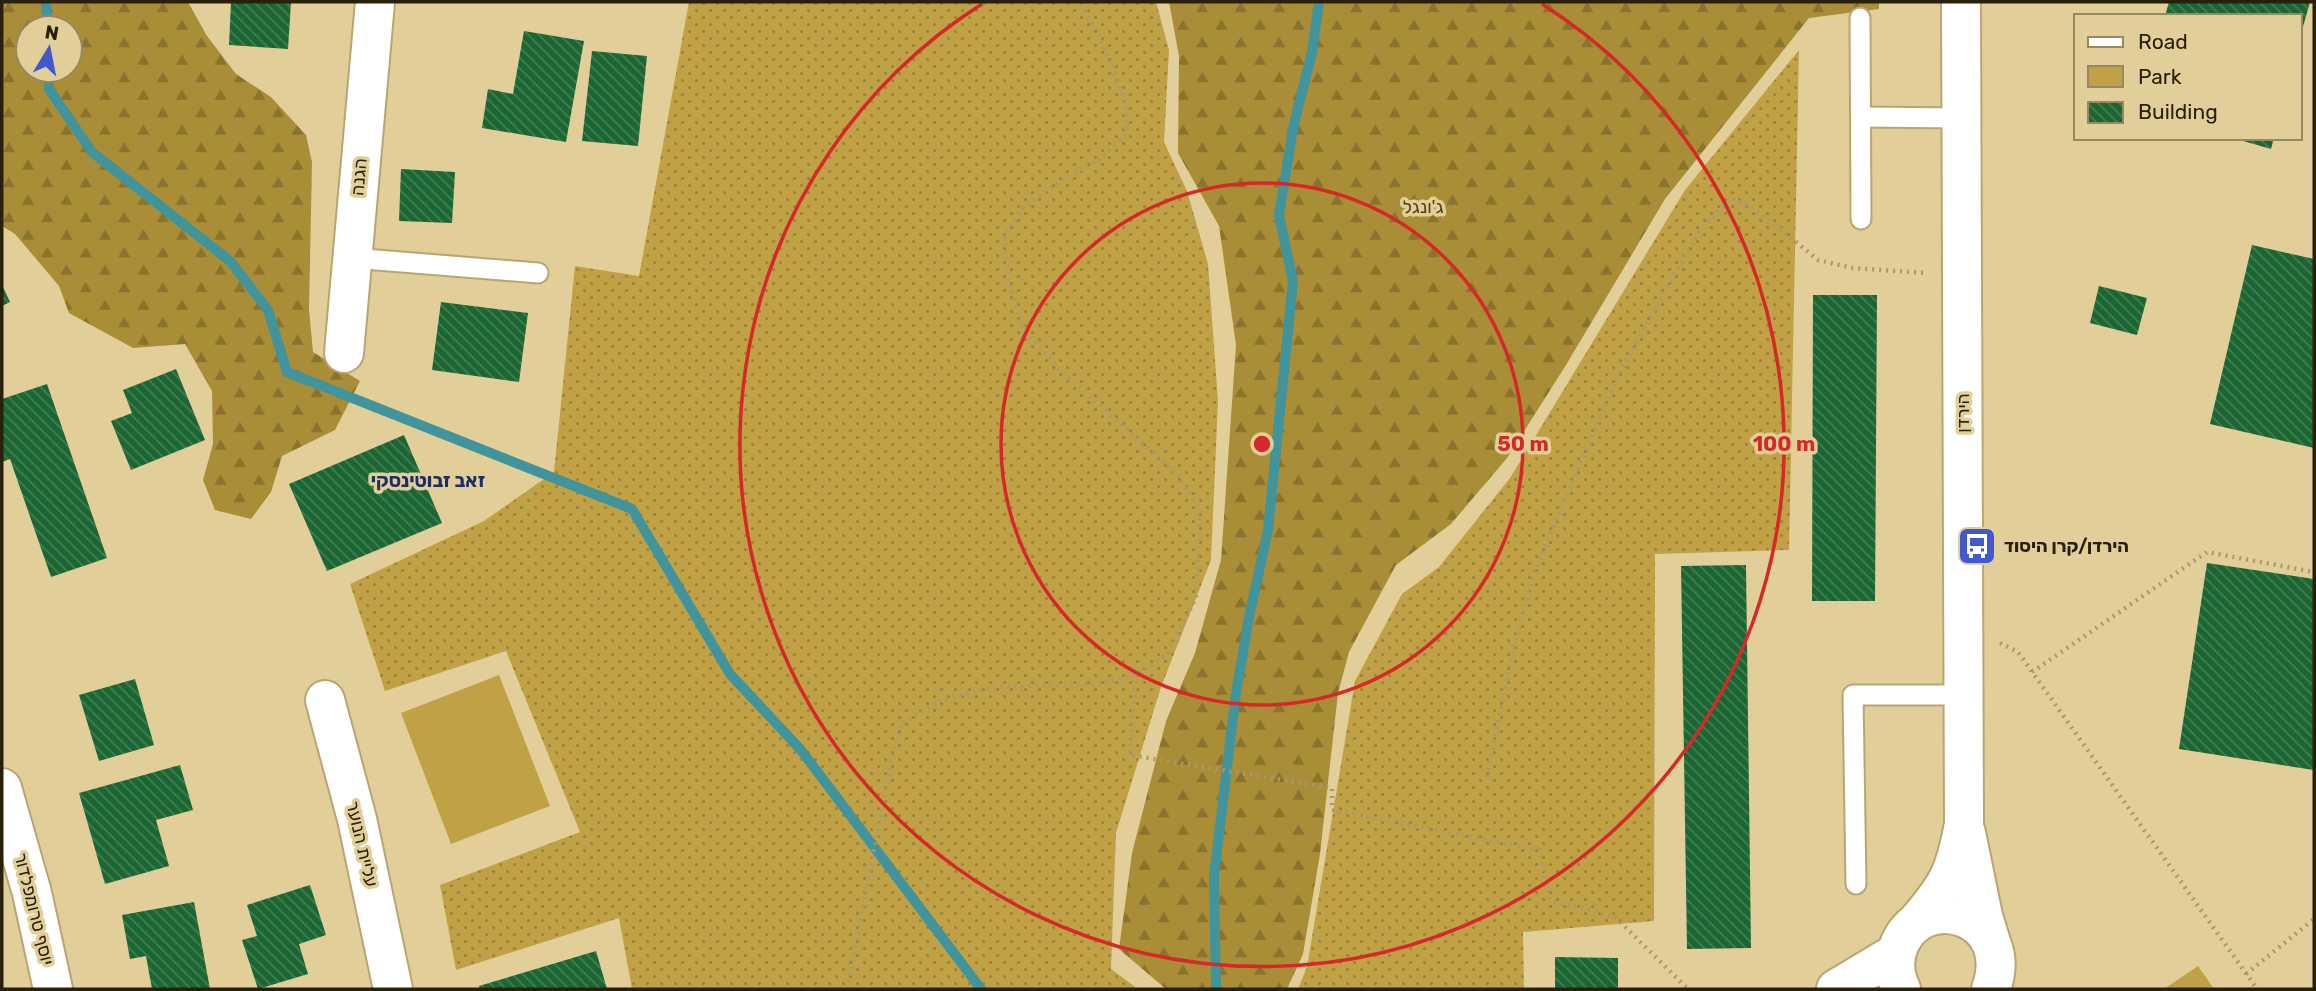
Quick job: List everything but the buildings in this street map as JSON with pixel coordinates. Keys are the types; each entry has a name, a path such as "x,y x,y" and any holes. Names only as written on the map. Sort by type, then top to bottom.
{"street":[{"name":"הגנה","path":"344,353 375,2"},
{"name":"הירדן","path":"1904,955 1950,878 1959,853 1964,824 1961,2"},
{"name":"עליית הנוער","path":"326,700 357,819 393,989"},
{"name":"יוסף טרומפלדור","path":"2,788 32,893 53,989"},
{"name":"הירדן","path":"1964,824 1983,916 1997,956 1997,974 1991,989"},
{"path":"1836,989 1904,955 1932,916 1950,914 1964,917 1990,939"}],"lane":[{"path":"1860,18 1861,219"},
{"path":"1861,117 1962,118"},
{"path":"352,258 538,274"},
{"path":"1856,884 1853,695 1964,695"}],"path":[{"path":"848,989 889,772 902,723 944,699 995,687 1100,684 1136,674 1167,656 1196,597 1200,512 1179,476 1062,372 1023,328 1008,279 1005,235 1023,208 1057,183 1099,160 1125,135 1126,104 1103,43 1079,2"},
{"path":"1486,778 1512,653 1535,571 1575,475 1623,366 1699,232 1731,198 1762,214 1818,260 1852,268 1962,276"},
{"path":"2032,672 2207,552 2314,572"},
{"path":"1964,623 2018,652 2257,989"},
{"path":"1136,674 1130,755 1332,788 1332,810 1539,850 1550,900 1615,916 1688,989"},
{"path":"2246,974 2314,919"}],"green space":[{"path":"2,2 188,2 207,36 236,74 271,97 306,135 312,162 309,309 313,352 360,381 335,430 282,456 271,492 251,519 215,510 203,480 213,444 212,391 185,344 133,348 69,313 59,286 15,234 2,226"},
{"path":"689,2 1156,2 1169,50 1164,142 1187,191 1208,264 1218,401 1211,560 1161,687 1116,833 1111,969 1138,989 632,989 619,918 456,970 440,885 580,832 506,651 385,691 350,584 484,521 554,472 575,266 639,276"},
{"name":"ג'ונגל","path":"1169,2 1879,2 1879,9 1809,18 1665,199 1507,458 1451,524 1396,565 1349,652 1338,693 1320,854 1303,954 1287,989 1166,989 1119,949 1132,853 1166,721 1195,653 1221,560 1236,345 1219,226 1178,153 1179,56"},
{"path":"1799,50 1789,550 1655,554 1654,921 1523,932 1524,989 1298,989 1307,967 1355,681 1402,594 1439,567 1510,478 1685,190"},
{"path":"499,675 550,806 451,844 401,713"},
{"path":"2198,966 2214,989 2164,989"}],"waterway":[{"path":"46,2 46,14"},
{"path":"1216,989 1214,875 1236,693 1268,530 1293,281 1279,215 1293,128 1312,52 1319,2"},
{"path":"49,84 49,89 92,152 230,261 268,310 287,372 632,509 730,674 801,750 981,989"}],"place":[{"name":"הירדן/קרן היסוד","path":"1977,546"}],"district":[{"name":"זאב זבוטינסקי","path":"428,480"}]}
